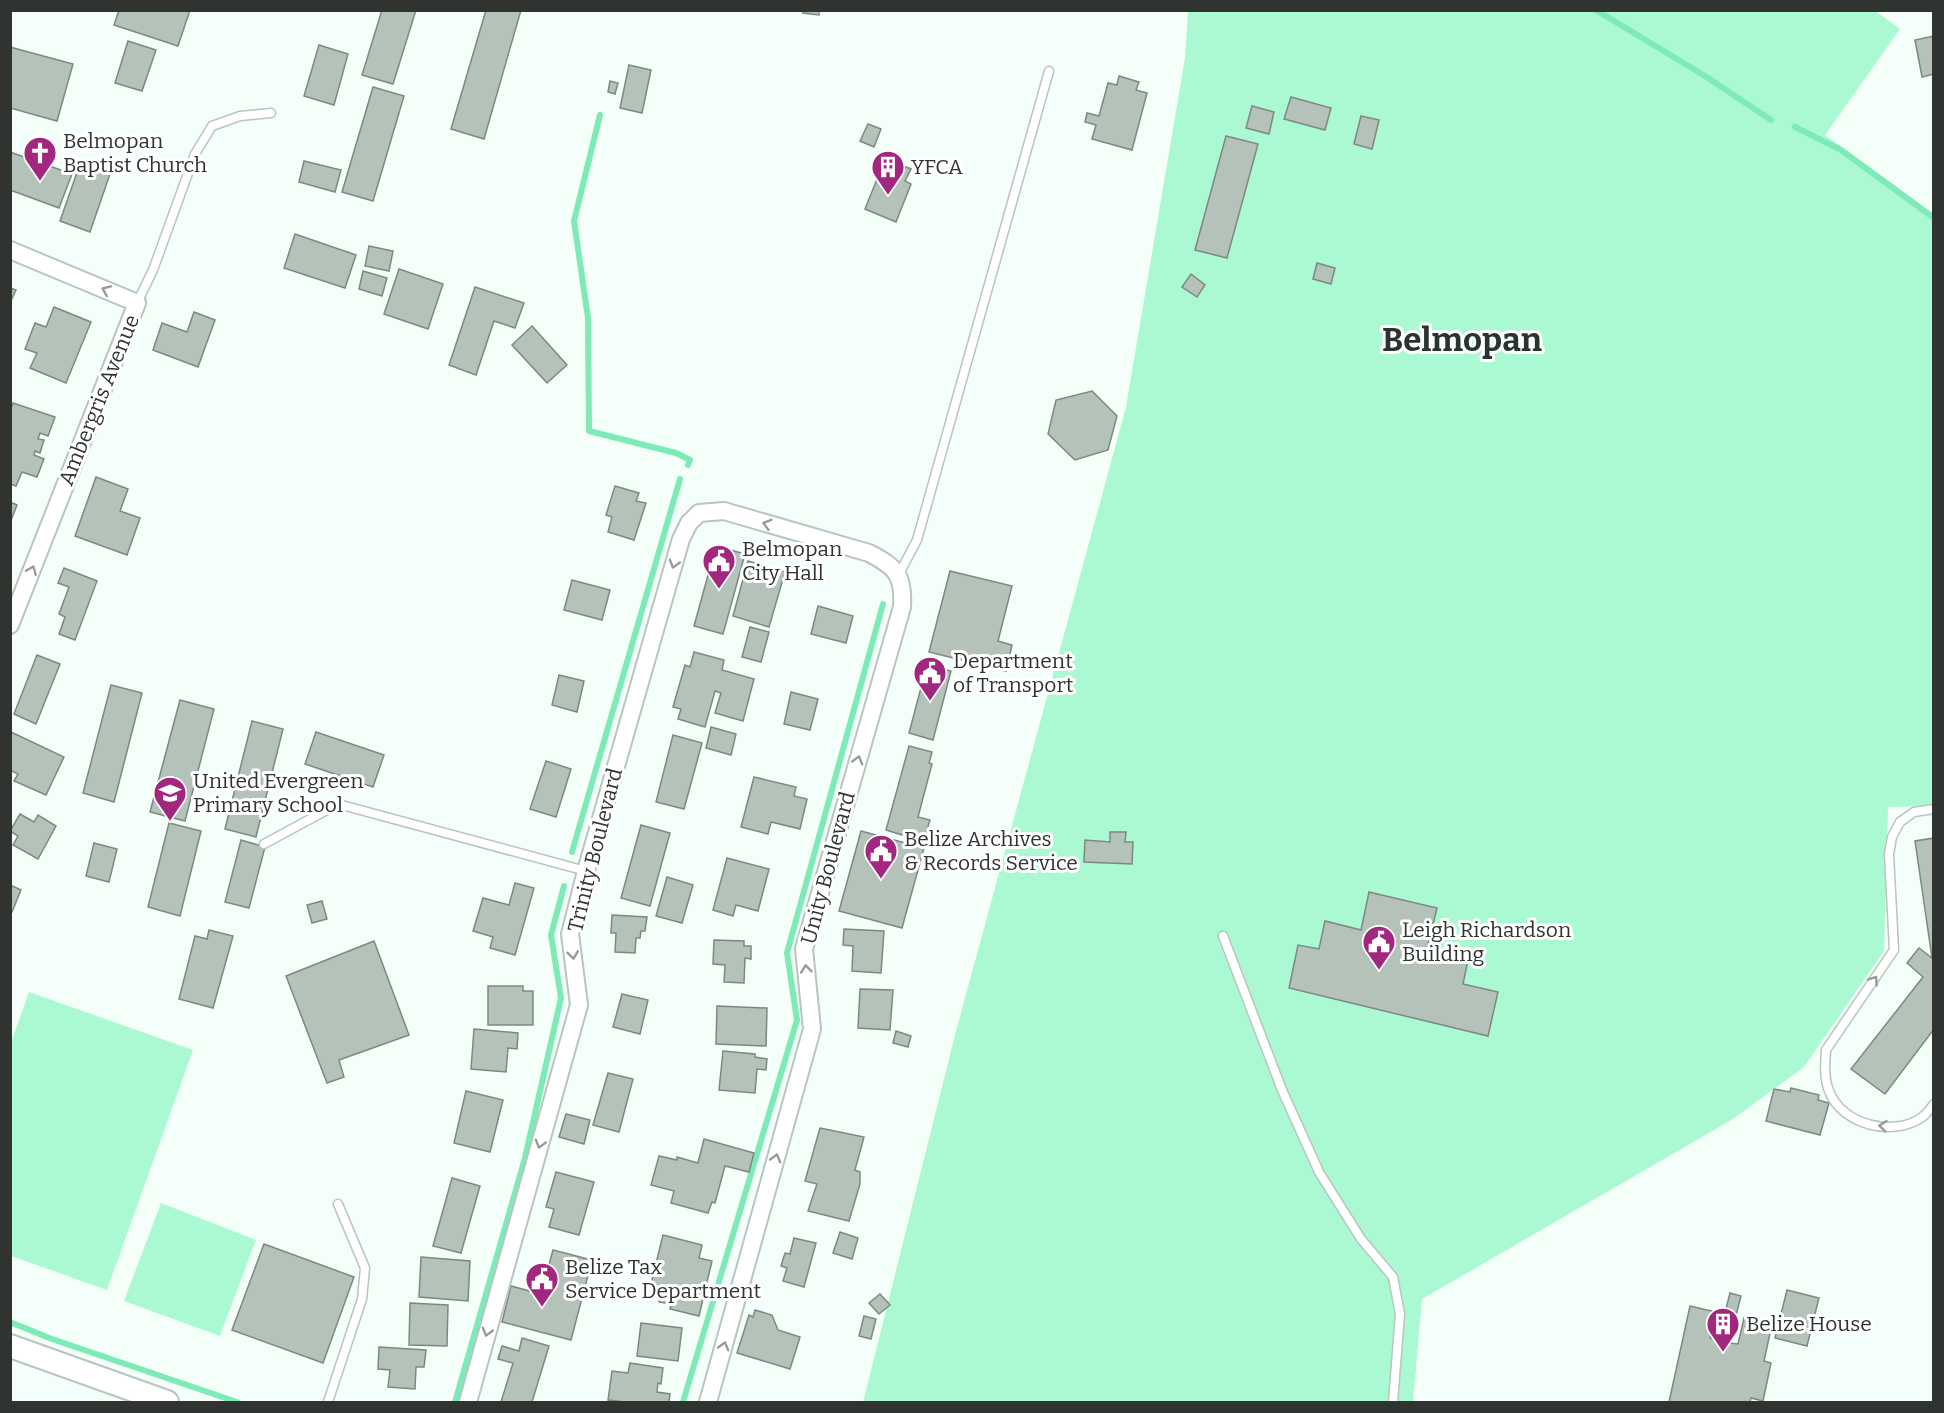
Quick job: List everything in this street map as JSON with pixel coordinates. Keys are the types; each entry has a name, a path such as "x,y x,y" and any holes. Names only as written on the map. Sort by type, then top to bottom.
{"main road":[{"path":"10,1346 167,1402"}],"street":[{"name":"Ambergris Avenue","path":"10,250 137,303 10,625"},
{"name":"Trinity Boulevard","path":"468,1402 579,1005 570,934 681,539 689,523 699,513 724,511 868,554 887,562 899,574"},
{"name":"Unity Boulevard","path":"708,1402 812,1029 804,949 902,607 903,591 899,574"}],"lane":[{"path":"899,574 917,540 960,393 1048,70"},
{"path":"137,303 153,270 195,154 212,126 240,116 271,113"},
{"path":"264,844 338,804 586,871"},
{"path":"1934,809 1914,812 1900,822 1892,837 1888,854 1894,950 1826,1050 1825,1070 1829,1092 1840,1109 1857,1120 1880,1127 1900,1127 1922,1118 1934,1104"},
{"path":"1223,936 1282,1090 1319,1172 1361,1239 1393,1277 1400,1314 1394,1402"},
{"path":"328,1402 362,1299 365,1268 338,1204"}],"green space":[{"path":"1874,10 1900,29 1825,135 1933,214 1933,806 1888,807 1884,951 1804,1067 1733,1119 1422,1299 1413,1402 863,1402 956,1031 1126,407 1185,58 1188,11"},
{"path":"29,992 193,1050 107,1290 11,1256 11,1043"},
{"path":"161,1203 256,1240 220,1336 124,1301"}],"building":[{"path":"119,10 190,10 178,46 114,25"},
{"path":"382,10 416,10 393,84 362,75"},
{"path":"486,10 521,10 484,139 451,129"},
{"path":"804,10 819,10 819,15 803,13"},
{"path":"1934,36 1934,74 1922,77 1915,40"},
{"path":"128,41 156,50 142,91 115,83"},
{"path":"319,45 348,54 334,105 304,96"},
{"path":"10,47 73,64 57,121 10,108"},
{"path":"629,65 651,70 642,113 620,108"},
{"path":"1119,76 1139,82 1136,90 1147,93 1132,150 1092,139 1096,125 1085,122 1087,113 1099,116 1108,83 1117,85"},
{"path":"610,81 618,83 615,94 608,92"},
{"path":"373,87 404,96 373,201 342,192"},
{"path":"1291,97 1331,108 1325,130 1284,119"},
{"path":"1252,106 1274,112 1269,134 1246,128"},
{"path":"1361,116 1379,120 1372,149 1354,144"},
{"path":"868,124 881,129 874,147 860,141"},
{"path":"1226,136 1258,144 1227,258 1195,250"},
{"name":"Belmopan Baptist Church","path":"10,152 72,174 59,208 10,190"},
{"name":"YFCA","path":"885,159 911,169 905,181 911,184 896,222 865,209"},
{"path":"81,161 111,171 90,232 60,221"},
{"path":"304,161 341,170 335,192 299,182"},
{"path":"295,234 356,255 345,288 284,268"},
{"path":"369,246 393,251 389,271 365,266"},
{"path":"1317,263 1335,268 1331,284 1313,279"},
{"path":"399,269 443,284 428,329 384,314"},
{"path":"363,271 387,278 382,296 359,289"},
{"path":"1191,274 1205,285 1197,297 1182,287"},
{"path":"475,287 524,303 515,328 494,321 476,375 449,365"},
{"path":"10,288 16,290 10,303"},
{"path":"54,307 91,322 66,383 30,368 37,353 25,349 35,323 46,327"},
{"path":"194,312 215,320 198,367 153,350 162,323 187,332"},
{"path":"532,326 567,365 547,383 512,345"},
{"path":"1092,391 1117,416 1108,450 1075,460 1048,434 1056,400"},
{"path":"13,403 55,417 48,436 40,433 38,439 44,440 40,453 35,451 34,455 44,459 37,477 22,472 16,486 10,484 10,411"},
{"path":"96,477 128,489 120,511 140,518 127,555 75,536"},
{"path":"615,486 639,493 636,501 646,503 634,540 608,532 612,517 606,515"},
{"path":"10,502 17,505 10,523"},
{"name":"Belmopan City Hall","path":"716,546 745,554 723,634 694,626"},
{"path":"748,561 785,572 769,627 733,616"},
{"path":"64,568 97,581 75,640 59,634 65,617 59,614 69,587 58,583"},
{"path":"950,571 1012,586 998,641 1012,645 1006,671 929,652"},
{"path":"572,580 610,590 602,620 564,610"},
{"path":"818,606 853,616 846,643 811,634"},
{"path":"750,627 769,632 761,662 742,657"},
{"path":"694,652 724,660 722,670 754,679 743,721 715,713 721,693 715,691 705,727 678,719 681,709 673,707 685,665 690,667"},
{"path":"37,655 60,664 36,724 14,714"},
{"name":"Department of Transport","path":"927,665 951,671 933,740 909,733"},
{"path":"559,675 584,681 577,712 552,705"},
{"path":"111,685 142,693 114,802 83,793"},
{"path":"791,692 818,699 810,730 784,724"},
{"path":"180,700 214,709 185,821 150,812"},
{"path":"252,721 283,729 256,837 225,829"},
{"path":"711,727 736,734 731,755 706,748"},
{"path":"11,732 64,757 46,795 14,781 18,774 10,770"},
{"path":"316,732 384,755 373,787 305,764"},
{"path":"673,735 702,743 684,809 656,802"},
{"path":"909,746 932,752 929,763 932,764 918,817 930,820 925,836 903,830 902,835 886,830"},
{"path":"546,761 571,769 556,817 530,809"},
{"path":"754,777 796,787 794,796 807,799 800,829 771,822 768,834 741,827"},
{"path":"20,814 34,822 38,815 56,826 38,859 13,845 18,836 10,831"},
{"path":"169,823 201,831 180,916 148,907"},
{"path":"641,825 670,833 650,906 621,898"},
{"name":"Belize Archives & Records Service","path":"861,831 924,848 902,928 839,911"},
{"path":"1110,832 1126,832 1125,842 1133,842 1132,864 1084,862 1085,840 1110,842"},
{"path":"1934,838 1934,1029 1885,1094 1851,1069 1923,977 1907,963 1919,948 1932,958 1915,841"},
{"path":"241,840 265,847 249,908 225,902"},
{"path":"94,843 117,849 109,882 86,876"},
{"path":"727,858 769,869 758,911 736,905 733,916 713,910"},
{"path":"667,877 693,885 682,923 656,916"},
{"path":"515,883 534,888 515,955 490,948 493,937 473,931 483,898 509,905"},
{"path":"10,885 21,890 12,912 10,911"},
{"name":"Leigh Richardson Building","path":"1369,892 1437,908 1426,953 1441,957 1443,949 1469,955 1463,984 1498,992 1488,1036 1289,988 1298,945 1319,949 1325,921 1361,930"},
{"path":"322,901 327,919 312,923 307,905"},
{"path":"612,915 647,917 645,931 641,931 640,938 636,938 635,953 615,952 616,933 611,933"},
{"path":"844,929 884,931 881,973 852,971 853,946 843,945"},
{"path":"209,930 233,936 213,1008 179,999 195,936 207,939"},
{"path":"714,940 744,941 744,946 751,946 751,959 745,958 744,983 724,982 725,965 713,964"},
{"path":"374,941 409,1035 339,1060 344,1077 327,1083 286,976"},
{"path":"488,986 523,986 523,991 533,991 533,1025 488,1025"},
{"path":"860,989 893,990 890,1030 858,1028"},
{"path":"622,994 648,1000 640,1034 613,1027"},
{"path":"717,1006 767,1008 766,1046 716,1044"},
{"path":"474,1029 518,1033 517,1049 508,1048 506,1072 471,1069"},
{"path":"896,1031 911,1036 908,1047 893,1043"},
{"path":"723,1051 755,1054 755,1057 767,1059 766,1070 757,1069 755,1093 719,1090"},
{"path":"608,1073 633,1079 619,1132 593,1125"},
{"path":"1791,1088 1819,1095 1818,1100 1829,1103 1820,1135 1766,1121 1774,1089 1790,1092"},
{"path":"466,1091 503,1100 490,1152 454,1143"},
{"path":"566,1114 590,1120 584,1144 559,1137"},
{"path":"820,1128 864,1137 855,1170 860,1172 860,1184 849,1221 808,1211 817,1184 805,1181"},
{"path":"704,1139 754,1153 749,1172 725,1166 715,1203 712,1202 708,1213 671,1203 674,1191 651,1185 659,1156 677,1160 677,1157 698,1163"},
{"path":"556,1172 594,1182 579,1235 549,1227 554,1209 546,1207"},
{"path":"452,1178 480,1186 461,1253 433,1246"},
{"path":"840,1232 858,1238 852,1259 833,1253"},
{"path":"663,1235 702,1245 699,1258 712,1261 699,1316 670,1309 671,1304 659,1302 663,1286 651,1284"},
{"path":"794,1238 816,1243 804,1287 783,1281 787,1268 781,1266 785,1253 790,1254"},
{"path":"264,1244 354,1277 323,1363 232,1330"},
{"name":"Belize Tax Service Department","path":"553,1250 592,1260 571,1340 502,1322 511,1286 541,1294"},
{"path":"421,1257 470,1261 468,1301 419,1297"},
{"path":"1787,1290 1819,1298 1807,1346 1775,1338"},
{"path":"1730,1293 1741,1296 1729,1343 1718,1340"},
{"path":"880,1294 890,1305 879,1314 869,1303"},
{"path":"410,1303 448,1305 447,1346 409,1345"},
{"name":"Belize House","path":"1690,1306 1716,1312 1710,1338 1729,1343 1738,1344 1744,1318 1772,1324 1764,1361 1771,1363 1763,1401 1751,1398 1750,1402 1669,1402"},
{"path":"755,1310 772,1315 778,1330 800,1337 790,1369 737,1353 749,1315 753,1317"},
{"path":"864,1316 876,1319 871,1339 859,1336"},
{"path":"641,1323 682,1328 678,1361 637,1356"},
{"path":"522,1338 549,1346 532,1402 501,1402 513,1363 498,1359 502,1346 519,1351"},
{"path":"379,1347 426,1350 424,1367 416,1367 415,1389 388,1387 390,1370 378,1369"},
{"path":"630,1363 663,1368 661,1384 658,1383 657,1392 670,1394 669,1402 608,1400 612,1371 628,1373"}],"waterway":[{"path":"1596,10 1705,76 1771,120"},
{"path":"600,115 574,221 588,318 589,431 676,453 690,460 688,465"},
{"path":"1795,127 1841,150 1934,218"},
{"path":"572,852 680,479"},
{"path":"683,1402 797,1020 787,953 883,604"},
{"path":"455,1402 525,1158 561,998 551,935 564,886"},
{"path":"10,1322 52,1339 237,1402"}],"place":[{"name":"Belmopan Baptist Church","path":"40,182"},
{"name":"YFCA","path":"888,196"},
{"name":"Belmopan City Hall","path":"719,590"},
{"name":"Department of Transport","path":"930,702"},
{"name":"United Evergreen Primary School","path":"170,822"},
{"name":"Belize Archives & Records Service","path":"881,880"},
{"name":"Leigh Richardson Building","path":"1379,971"},
{"name":"Belize Tax Service Department","path":"542,1308"},
{"name":"Belize House","path":"1723,1353"}],"district":[{"name":"Belmopan","path":"1462,340"}]}
